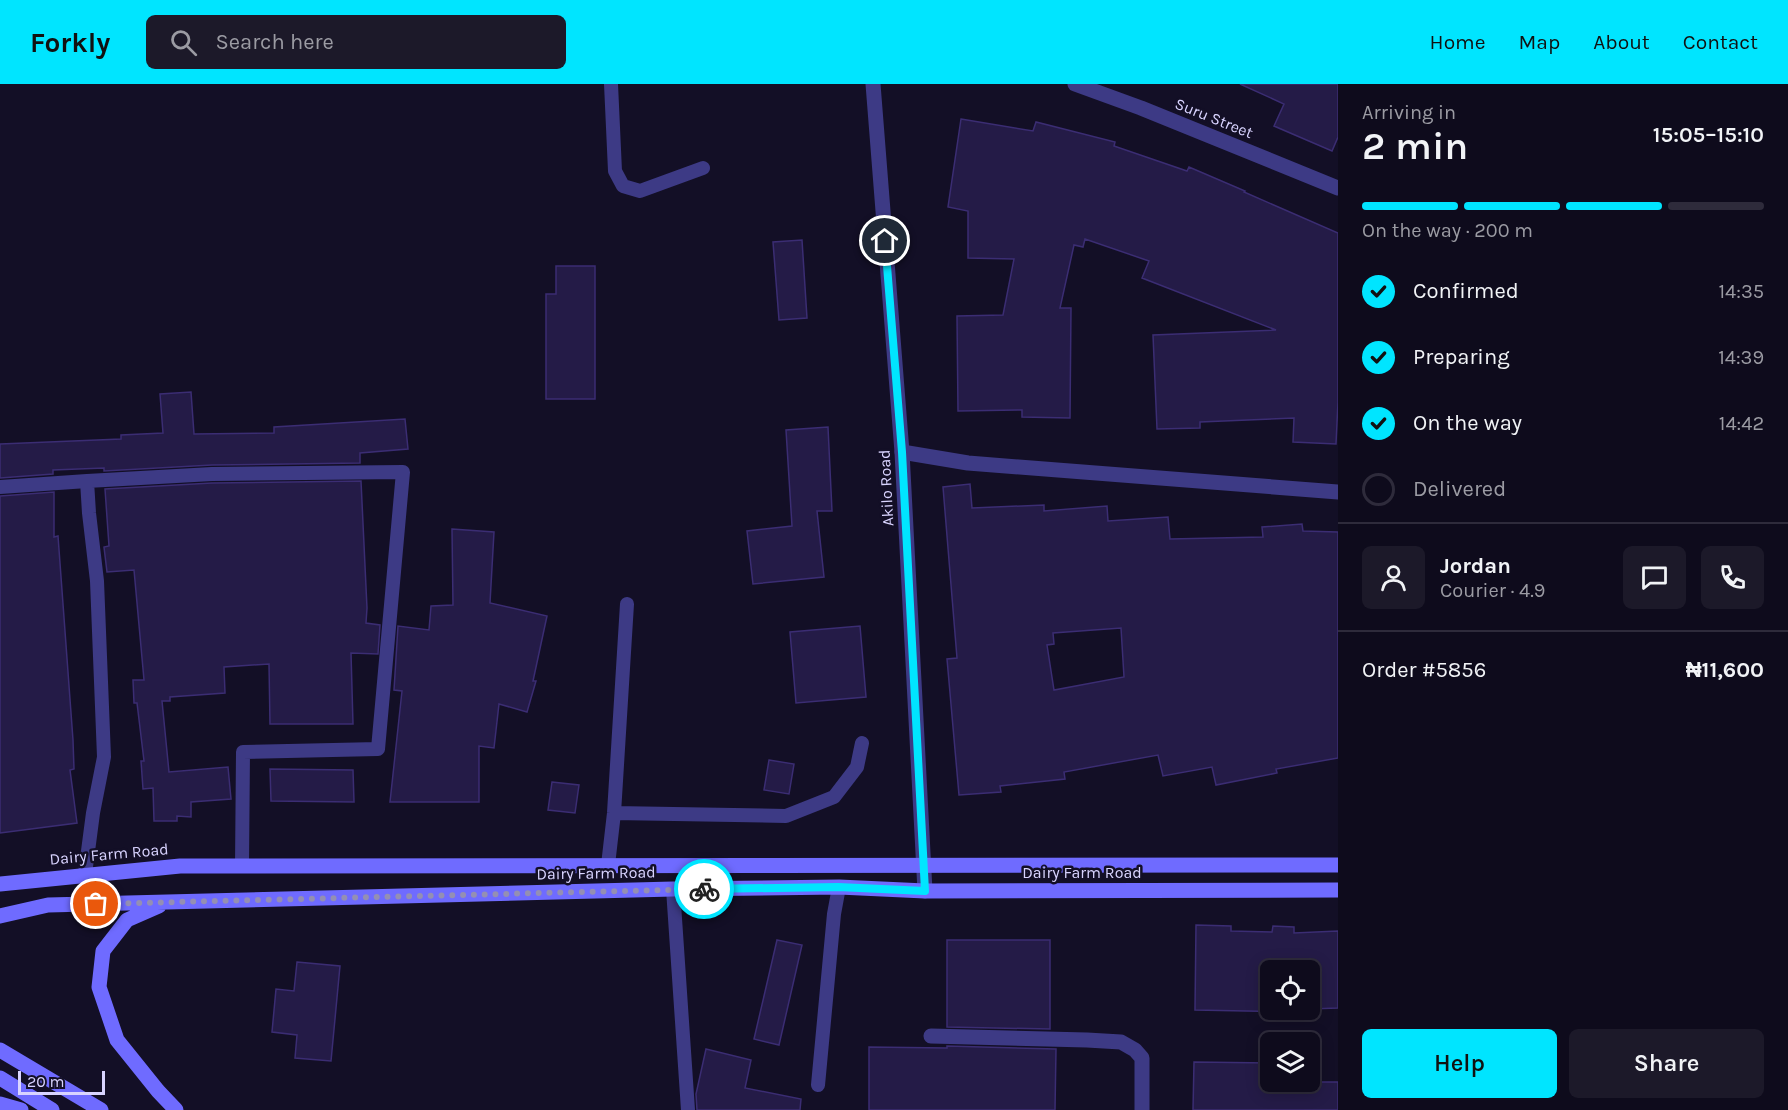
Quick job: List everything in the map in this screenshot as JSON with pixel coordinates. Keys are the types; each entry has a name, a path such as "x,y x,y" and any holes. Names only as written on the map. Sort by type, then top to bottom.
{"main road":[{"name":"Dairy Farm Road","path":"0,884 180,866 1338,865"},
{"name":"Dairy Farm Road","path":"0,916 48,905 673,889 838,887 925,891 1338,890"},
{"path":"167,902 127,920 103,951 99,987 117,1040 176,1110"},
{"path":"0,1050 101,1110"},
{"path":"0,1078 52,1110"},
{"path":"0,1104 21,1110"}],"street":[{"name":"Akilo Road","path":"873,84 902,452 925,891"},
{"name":"Suru Street","path":"1075,84 1141,108 1338,189"},
{"path":"902,452 968,463 1338,492"},
{"path":"931,1036 1121,1042 1135,1050 1142,1058 1142,1110"}],"lane":[{"path":"612,84 615,171 623,186 640,191 703,168"},
{"path":"0,487 212,474 403,472 378,749 243,752 242,866"},
{"path":"85,874 93,813 104,757 97,581 87,481"},
{"path":"608,866 614,813 627,604"},
{"path":"614,813 786,816 834,797 857,767 862,744"},
{"path":"818,1085 838,887"},
{"path":"673,889 688,1110"}],"building":[{"path":"1240,84 1338,84 1338,137 1332,151 1274,126 1284,104"},
{"path":"961,119 1033,131 1036,122 1115,142 1114,146 1187,171 1189,167 1338,233 1336,444 1293,442 1294,418 1200,422 1200,428 1157,429 1153,335 1276,330 1142,278 1149,261 1085,239 1083,247 1074,245 1060,308 1071,308 1070,418 1022,417 1022,410 958,411 957,316 1003,315 1014,259 968,258 968,211 948,207"},
{"path":"802,240 807,318 779,320 773,242"},
{"path":"556,266 595,266 595,399 546,399 546,294 556,294"},
{"path":"191,392 194,434 274,433 274,427 405,419 408,449 360,453 360,463 212,465 104,471 104,468 53,470 53,474 0,478 0,444 121,439 121,435 163,433 160,394"},
{"path":"828,427 832,511 817,511 824,577 753,584 747,531 792,526 786,430"},
{"path":"361,481 366,623 380,625 378,654 351,653 353,724 270,724 269,664 224,667 225,693 170,697 170,701 162,701 169,772 228,767 231,799 191,802 191,817 177,816 177,821 154,821 153,788 143,789 141,761 144,761 137,703 134,703 133,680 144,680 134,570 107,572 104,547 109,546 105,489 212,483"},
{"path":"970,484 972,508 1044,505 1044,511 1107,506 1108,521 1168,517 1170,539 1263,537 1262,527 1302,524 1303,531 1338,532 1338,758 1276,769 1277,773 1216,785 1212,767 1163,776 1158,755 1064,772 1065,779 1000,786 1001,792 959,795 947,659 957,658 943,487","holes":["1121,628 1124,677 1054,690 1047,645 1054,644 1053,633"]},
{"path":"54,492 54,537 58,536 73,740 74,769 70,770 77,823 0,833 0,496"},
{"path":"452,529 494,532 490,603 547,616 533,681 536,681 527,712 499,704 494,748 479,746 479,802 390,802 402,691 394,690 398,626 429,630 431,606 453,605"},
{"path":"860,626 866,697 796,703 790,632"},
{"path":"769,760 794,764 789,794 764,790"},
{"path":"270,769 353,770 354,802 271,801"},
{"path":"552,782 579,785 575,813 548,810"},
{"path":"1196,925 1231,926 1231,931 1272,932 1273,926 1294,927 1294,933 1338,931 1338,1008 1320,1009 1320,960 1260,960 1260,1011 1195,1010"},
{"path":"777,940 802,945 779,1045 754,1039"},
{"path":"947,940 1050,940 1050,1029 947,1027"},
{"path":"297,962 340,966 331,1061 295,1058 297,1035 272,1032 276,989 294,991"},
{"path":"947,1046 1056,1049 1055,1110 869,1110 869,1047 947,1048"},
{"path":"706,1049 751,1060 745,1088 801,1099 800,1110 697,1110 696,1094"},
{"path":"1194,1062 1260,1063 1260,1092 1320,1092 1320,1082 1338,1082 1338,1110 1193,1110"}],"way so far":[{"path":"96,904 704,889"}],"route":[{"path":"704,889 838,887 925,891 902,452 885,241"}]}
